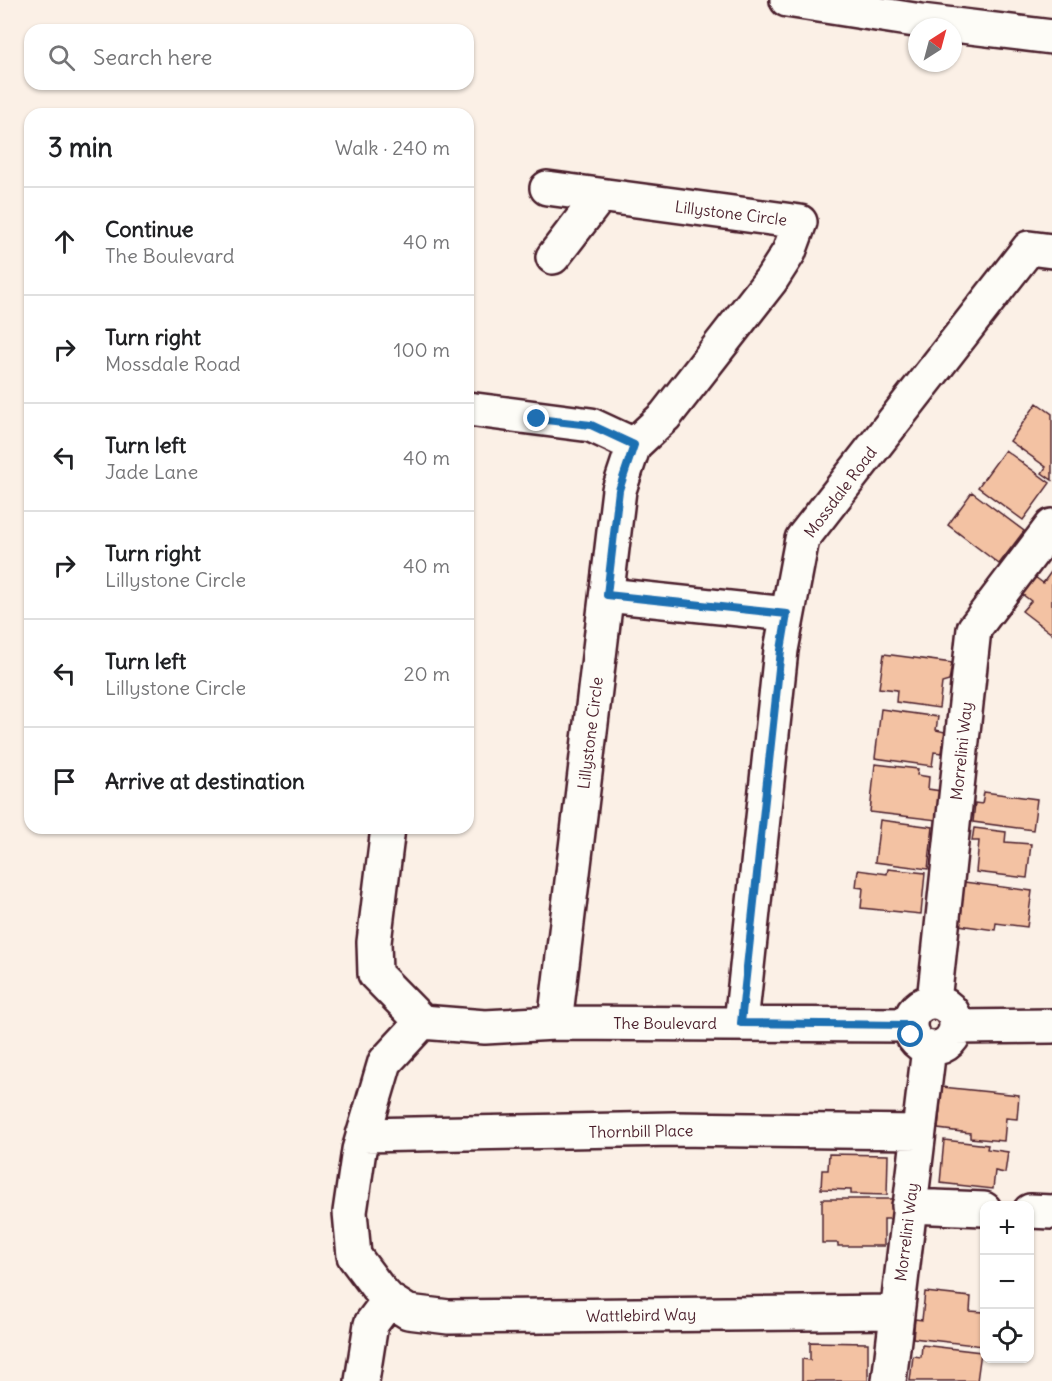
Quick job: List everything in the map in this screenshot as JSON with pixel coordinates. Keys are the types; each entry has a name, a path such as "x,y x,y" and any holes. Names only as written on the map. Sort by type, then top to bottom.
{"street":[{"path":"787,0 923,10 1052,37"},
{"name":"Lillystone Circle","path":"547,188 800,222 789,252 771,280 664,417 634,445 619,490 555,1023"},
{"path":"553,257 600,196"},
{"name":"Mossdale Road","path":"741,1023 781,650 802,539 1029,248 1052,251"},
{"path":"474,410 591,425 634,445"},
{"name":"Morrelini Way","path":"934,1001 974,629 1052,526"},
{"path":"607,595 787,614"},
{"path":"362,1381 371,1324 389,1300 354,1256 350,1212 363,1135 385,1062 422,1022 375,974 374,942 387,834"},
{"path":"934,1001 946,1005 954,1015 956,1027 952,1039 942,1047 919,1036 912,1012 922,1004 934,1001"},
{"name":"The Boulevard","path":"422,1022 485,1027 555,1023 741,1023 919,1036"},
{"path":"956,1027 1052,1026"},
{"name":"Morrelini Way","path":"889,1381 918,1132 919,1036"},
{"name":"Thornbill Place","path":"363,1135 674,1130 918,1132"},
{"path":"909,1206 980,1209"},
{"path":"1034,1211 1052,1212"},
{"name":"Wattlebird Way","path":"389,1300 408,1312 449,1317 897,1312"}],"building":[{"path":"1037,403 1052,414 1052,480 1042,473 1046,467 1010,441"},
{"path":"1005,450 1050,483 1023,520 978,487"},
{"path":"972,492 1024,531 999,564 948,525"},
{"path":"1051,572 1052,634 1022,611 1031,601 1022,594 1035,577 1043,583"},
{"path":"884,654 952,663 949,681 942,683 939,708 896,702 897,690 879,688"},
{"path":"881,709 938,717 936,730 945,732 942,753 934,752 932,766 875,758"},
{"path":"875,764 918,769 917,775 929,777 928,789 941,791 937,820 870,812"},
{"path":"984,792 1037,799 1033,830 973,822 975,803 982,804"},
{"path":"880,820 933,827 928,869 875,862"},
{"path":"974,828 1006,832 1005,842 1031,844 1027,878 976,872 979,841 972,841"},
{"path":"888,869 925,873 921,914 861,908 863,888 856,887 858,870 887,874"},
{"path":"964,882 1032,891 1027,927 996,923 995,930 959,925"},
{"path":"942,1087 1019,1095 1017,1119 1006,1118 1004,1141 970,1138 970,1133 938,1129"},
{"path":"944,1140 988,1145 987,1149 1008,1152 1005,1173 995,1171 993,1189 940,1183"},
{"path":"829,1154 888,1155 887,1195 851,1194 851,1190 821,1189 822,1170 828,1170"},
{"path":"822,1199 892,1199 892,1219 884,1219 884,1246 838,1246 838,1243 822,1243"},
{"path":"925,1292 971,1297 970,1311 980,1312 980,1346 913,1338 915,1319 922,1320"},
{"path":"810,1342 868,1343 868,1381 802,1381 802,1359 810,1360"},
{"path":"922,1345 980,1352 977,1381 910,1381 913,1356 921,1357"}],"route":[{"path":"537,419 591,425 634,445 619,490 607,595 787,614 781,650 741,1023 909,1025 911,1035"}]}
